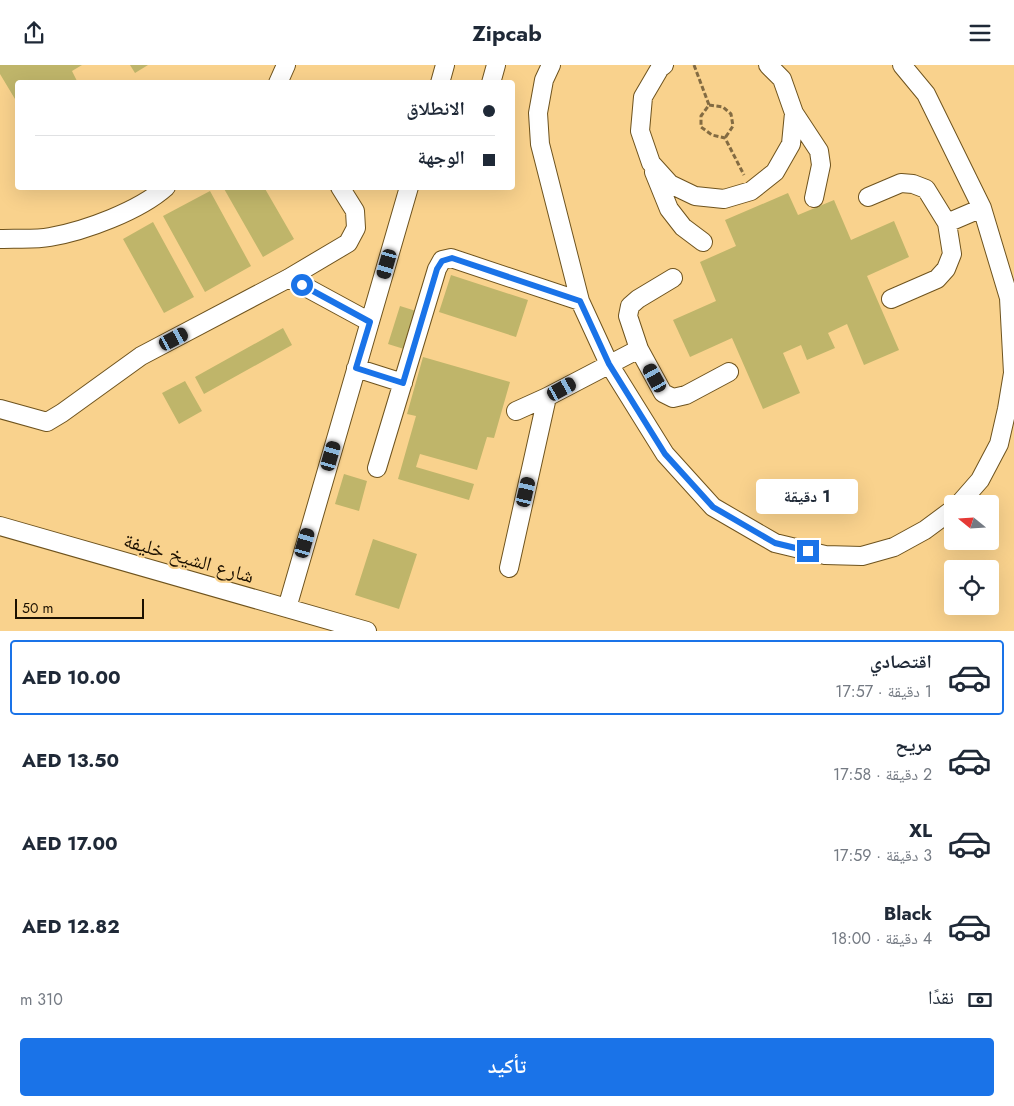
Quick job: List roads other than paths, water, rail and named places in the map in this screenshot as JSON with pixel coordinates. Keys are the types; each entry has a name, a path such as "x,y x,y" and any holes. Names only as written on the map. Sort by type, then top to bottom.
{"street":[{"path":"279,80 286,65"},
{"path":"441,80 445,65"},
{"path":"492,80 496,65"},
{"path":"551,65 544,79 538,113 540,144 580,301 609,364 665,454 713,507 775,543 825,555 862,556 894,547 925,530 944,516"},
{"path":"664,65 660,68 643,97 640,131 669,209 683,227 703,242"},
{"path":"768,65 782,79 794,113 819,151 821,165 814,198"},
{"path":"902,65 926,95 982,208 1009,298 1012,373 1007,409 999,444 980,480 967,495"},
{"path":"651,163 670,183 695,196 724,199 751,191 775,171 791,144 794,113"},
{"path":"868,197 901,183 913,184 926,189 947,223 952,254 946,269 937,279 891,299"},
{"path":"0,239 49,237 106,221 159,190"},
{"path":"0,409 47,422 141,356 289,278 348,243 356,228 355,211 342,190"},
{"path":"286,608 408,190"},
{"path":"947,223 982,208"},
{"path":"377,468 437,269 442,261 452,258 580,301"},
{"path":"289,278 370,322"},
{"path":"673,278 638,299 630,307 628,316 639,349 663,393 673,398 686,395 729,371"},
{"path":"516,411 639,349"},
{"path":"356,368 403,383"},
{"path":"509,568 547,397"},
{"name":"شارع الشيخ خليفة","path":"0,526 367,631"}]}
